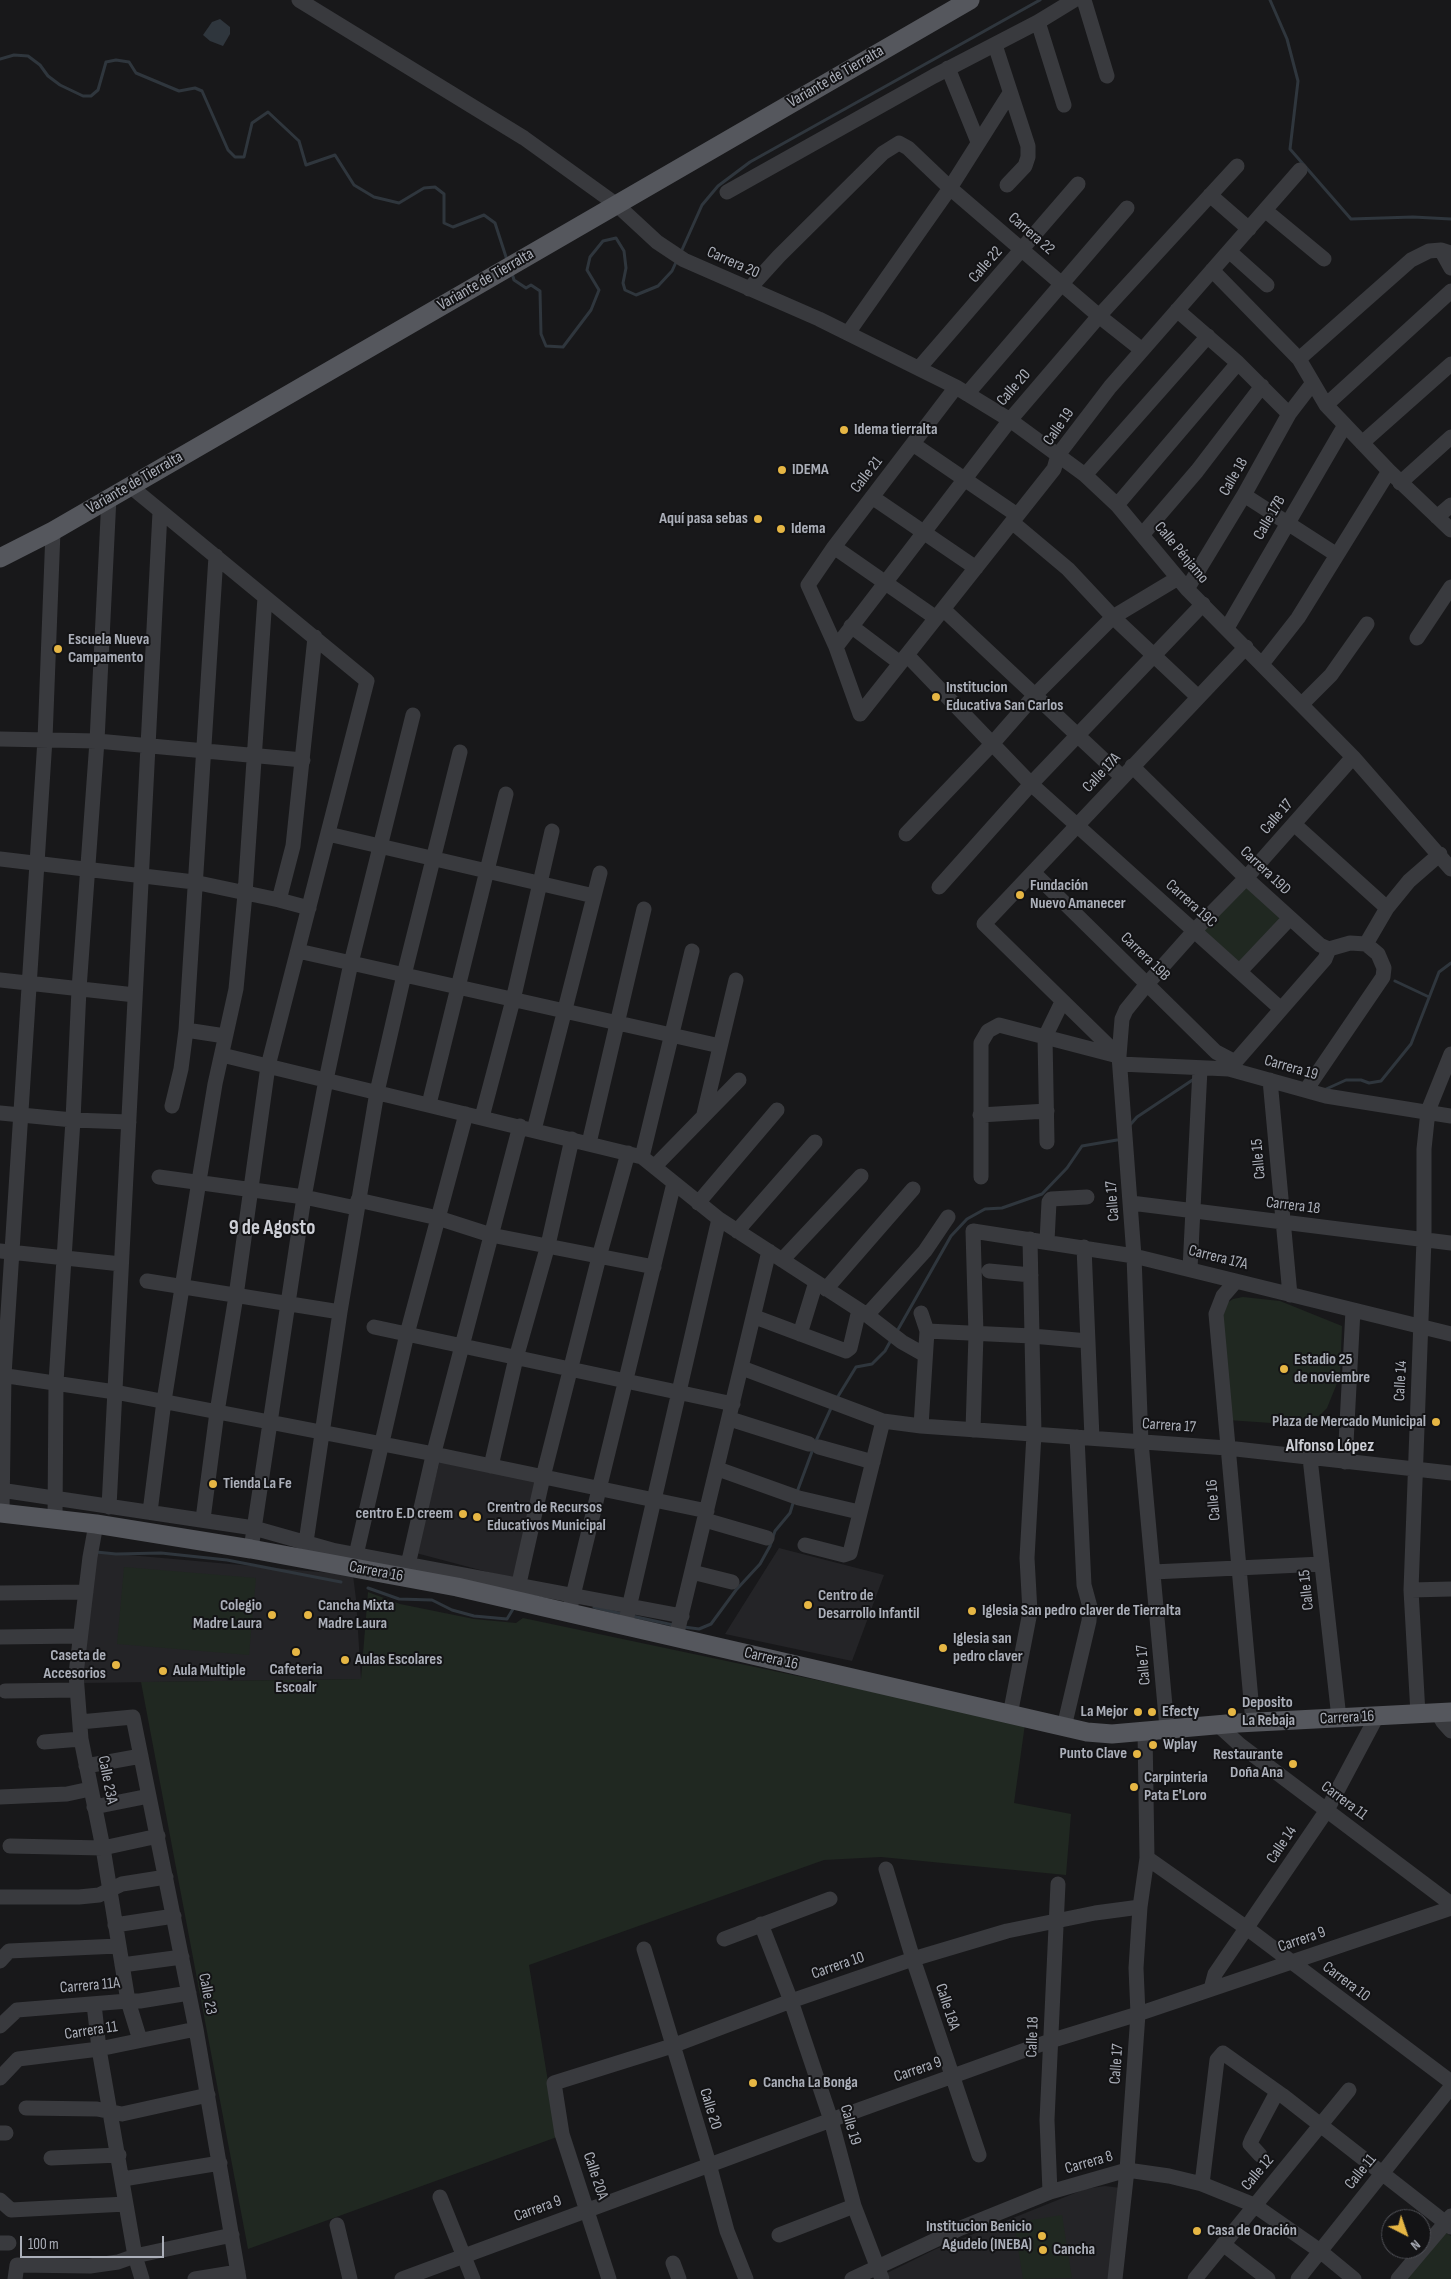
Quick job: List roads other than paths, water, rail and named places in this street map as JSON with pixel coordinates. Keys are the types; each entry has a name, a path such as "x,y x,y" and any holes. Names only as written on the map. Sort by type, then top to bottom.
{"main road":[{"name":"Variante de Tierralta","path":"0,558 53,531 970,0"},
{"name":"Carrera 16","path":"1,1513 96,1524 251,1549 331,1556 517,1592 571,1604 625,1625 1086,1732 1112,1734 1218,1724 1444,1713"}],"street":[{"name":"Carrera 20","path":"299,0 524,138 617,205 657,242 684,260 848,333"},
{"path":"727,192 948,68 1038,22 1074,0"},
{"path":"1084,0 1107,76"},
{"path":"1038,22 1064,105"},
{"path":"995,44 1028,146 1028,157 1025,166 1007,185"},
{"path":"948,68 978,142"},
{"path":"848,333 950,188 1010,93"},
{"name":"Carrera 22","path":"750,289 779,256 883,154 899,143 908,148 950,188 1142,350"},
{"name":"Calle 20","path":"836,647 1010,420 1100,316 1237,166"},
{"name":"Calle 19","path":"836,647 860,714 1054,469 1058,456 1110,387 1300,170"},
{"name":"Calle 22","path":"919,368 1078,184"},
{"path":"1210,195 1249,230"},
{"name":"Calle 21","path":"836,647 808,585 834,547 913,444 1062,284 1127,208"},
{"path":"1266,210 1324,259"},
{"path":"1229,251 1267,285"},
{"path":"1299,359 1411,260 1429,251 1446,252 1451,268"},
{"path":"1212,270 1299,359 1326,405 1344,425 1400,483 1451,530"},
{"path":"1326,405 1451,291"},
{"path":"1177,310 1238,363 1289,414"},
{"name":"Calle Pénjamo","path":"848,333 962,391 1010,420 1085,475 1117,505 1182,584 1353,757 1447,861"},
{"path":"1085,475 1208,336"},
{"path":"1117,505 1238,363"},
{"path":"1362,443 1451,364"},
{"name":"Calle 18","path":"1182,584 1244,495 1289,414 1312,384"},
{"path":"1142,535 1197,471 1262,386"},
{"name":"Calle 17B","path":"1227,628 1344,425"},
{"path":"1400,483 1451,436"},
{"path":"913,444 964,479 1014,518 1068,570 1113,618 1198,697"},
{"path":"1262,664 1298,618 1389,472"},
{"path":"130,486 315,637 367,682 268,1066 203,1519"},
{"path":"1244,495 1338,554"},
{"path":"55,1520 56,1382 73,1120 79,989 97,741 109,497"},
{"path":"872,497 976,568"},
{"path":"1437,517 1451,505"},
{"path":"109,1507 160,512"},
{"path":"1,1513 5,1252 20,1116 45,739 53,531"},
{"path":"834,547 885,582 939,613"},
{"path":"172,1106 186,1030 202,749 216,556"},
{"path":"906,834 992,744 1035,695 1113,618 1182,584"},
{"path":"1417,638 1451,587"},
{"path":"150,1512 164,1401 199,1181 225,1036 236,989 245,894 265,597"},
{"path":"939,887 1031,784 1202,604"},
{"name":"Carrera 19D","path":"939,613 1035,695 1078,735 1127,771 1320,945 1329,949"},
{"path":"1302,704 1331,675 1367,624"},
{"path":"851,626 904,659"},
{"path":"278,900 293,846 315,637"},
{"name":"Calle 17A","path":"1062,1002 984,924 1246,647"},
{"name":"Carrera 19C","path":"904,659 1031,784 1281,1009"},
{"path":"251,1549 304,1197 326,1080 351,963 413,715"},
{"path":"0,739 45,739 148,744 303,760"},
{"path":"306,1542 321,1432 357,1204 377,1092 404,975 460,752"},
{"name":"Calle 17","path":"1167,1728 1141,1442 1134,1256 1119,1060 1122,1019 1126,1010 1147,984 1195,930 1246,878 1353,757"},
{"path":"429,1104 506,794"},
{"path":"1294,824 1387,908"},
{"path":"482,1117 513,1000 552,831"},
{"path":"328,834 594,896"},
{"path":"0,859 194,882 309,908"},
{"path":"1366,944 1387,908 1409,882 1447,861"},
{"name":"Carrera 19B","path":"1033,872 1232,1066"},
{"path":"406,1571 434,1454 491,1235 564,1011 600,873"},
{"path":"589,1143 644,909"},
{"path":"1240,971 1290,918"},
{"path":"1232,1066 1325,959 1329,949 1350,943 1366,944 1378,954 1384,968 1383,977 1306,1090"},
{"path":"298,951 720,1046"},
{"path":"517,1592 543,1477 599,1257 635,1155 672,1036 692,951"},
{"path":"0,980 135,995"},
{"path":"704,1114 736,980"},
{"path":"1047,1142 1045,1037 1062,1002 1119,1060"},
{"name":"Carrera 19","path":"980,1115 980,1043 988,1031 999,1025 1119,1060 1200,1069 1232,1066 1270,1080 1326,1096 1428,1110 1451,1116"},
{"path":"186,1030 225,1036"},
{"name":"Calle 14","path":"1418,1714 1411,1590 1424,1239 1424,1149 1428,1110 1451,1054"},
{"path":"222,1055 635,1155 655,1166 719,1219 863,1313 902,1342 925,1355"},
{"path":"1190,1269 1200,1069"},
{"path":"655,1166 739,1080"},
{"name":"Calle 15","path":"1270,1080 1290,1295"},
{"path":"698,1203 777,1110"},
{"path":"981,1177 980,1115 1047,1111"},
{"path":"0,1113 73,1120 129,1122"},
{"path":"354,1561 407,1334 466,1114"},
{"path":"491,1466 516,1358 548,1245 572,1139"},
{"path":"737,1231 815,1142"},
{"path":"782,1260 861,1176"},
{"path":"159,1177 357,1204 438,1218 491,1235 654,1267"},
{"path":"674,1183 571,1604 630,1606 682,1616"},
{"path":"800,1334 821,1285 913,1189"},
{"path":"1047,1241 1049,1202 1051,1199 1087,1197"},
{"name":"Carrera 18","path":"1131,1204 1451,1243"},
{"path":"754,1317 846,1351 850,1348 863,1313 925,1251 948,1218"},
{"path":"625,1625 719,1219"},
{"name":"Carrera 17A","path":"976,1334 973,1231 1134,1256 1451,1334"},
{"path":"1010,1715 1029,1623 1027,1558 1034,1434 1030,1239"},
{"path":"1084,1247 1092,1438"},
{"path":"5,1252 121,1264"},
{"path":"676,1637 732,1412 769,1252"},
{"path":"989,1271 1031,1275"},
{"path":"147,1281 340,1312"},
{"name":"Calle 16","path":"1236,1281 1223,1296 1216,1314 1253,1722"},
{"path":"1345,1462 1353,1310"},
{"path":"921,1313 927,1331 921,1426"},
{"path":"374,1327 678,1392 814,1445 873,1462"},
{"path":"927,1331 1032,1336 1088,1341"},
{"path":"973,1430 976,1334"},
{"name":"Carrera 17","path":"742,1368 883,1421 921,1426 1227,1448 1451,1474"},
{"path":"2,1375 56,1382 164,1401 599,1488 654,1500 767,1538"},
{"path":"804,1545 847,1555 850,1551 883,1421"},
{"path":"1064,1727 1090,1620 1090,1607 1084,1585 1076,1437"},
{"name":"Calle 15","path":"1310,1458 1339,1718"},
{"path":"718,1469 799,1498 859,1512"},
{"path":"1,1490 254,1528 306,1542 331,1556"},
{"name":"Calle 23A","path":"96,1524 76,1674 81,1739 103,1848 128,2001 140,2040"},
{"path":"1153,1572 1322,1564"},
{"path":"692,1572 732,1582"},
{"path":"1411,1590 1451,1590"},
{"path":"0,1593 86,1592"},
{"path":"0,1636 80,1636"},
{"path":"4,1691 77,1690"},
{"path":"1444,1713 1442,1722 1451,1731"},
{"name":"Calle 14","path":"1211,1989 1215,1974 1248,1929 1327,1810 1377,1716"},
{"name":"Calle 23","path":"80,1722 133,1717 196,2029 239,2276"},
{"name":"Carrera 11","path":"1218,1724 1240,1745 1451,1904"},
{"name":"Calle 17","path":"1115,2279 1127,2170 1138,2014 1136,1968 1140,1908 1147,1858 1145,1731"},
{"path":"44,1742 81,1739"},
{"path":"86,1766 141,1756"},
{"path":"0,1797 67,1794 90,1789"},
{"path":"94,1807 149,1796"},
{"path":"10,1846 103,1848 158,1836"},
{"name":"Carrera 10","path":"1147,1858 1248,1929 1451,2082"},
{"name":"Calle 18A","path":"886,1869 913,1959 978,2154"},
{"path":"0,1897 80,1898 99,1895 122,1884 166,1878"},
{"name":"Calle 18","path":"1050,2192 1046,2120 1058,1884"},
{"path":"724,1938 830,1898"},
{"name":"Carrera 10","path":"554,2083 672,2046 791,2001 913,1959 1007,1930 1094,1913 1140,1908"},
{"name":"Carrera 9","path":"402,2279 464,2254 709,2164 1050,2041 1138,2014 1451,1908"},
{"path":"115,1925 174,1916"},
{"name":"Calle 19","path":"761,1924 791,2001 830,2120 854,2206 879,2274"},
{"path":"0,1961 9,1951 118,1946"},
{"name":"Calle 20","path":"644,1949 742,2278"},
{"path":"122,1964 182,1957"},
{"name":"Carrera 11A","path":"0,2026 17,2010 128,2001 140,2002 189,1993"},
{"path":"94,2004 99,2049 119,2155 135,2256 142,2279"},
{"name":"Carrera 11","path":"0,2078 18,2059 99,2049 196,2029"},
{"path":"1202,2184 1219,2055 1222,2053 1230,2056 1449,2222 1398,2279"},
{"name":"Calle 20A","path":"554,2083 562,2134 609,2279"},
{"name":"Calle 11","path":"1298,2279 1451,2087"},
{"name":"Calle 12","path":"1196,2279 1254,2205 1322,2126 1349,2090"},
{"path":"1260,2155 1250,2144 1278,2092"},
{"path":"26,2108 97,2109 122,2114 208,2095"},
{"path":"51,2158 119,2155"},
{"path":"123,2178 220,2163"},
{"name":"Carrera 8","path":"852,2279 879,2274 960,2228 1050,2192 1127,2170 1169,2176 1202,2184 1254,2205 1320,2251 1354,2279"},
{"path":"440,2197 464,2254 472,2279"},
{"path":"0,2200 11,2210 126,2204"},
{"path":"779,2236 854,2206"},
{"path":"337,2225 350,2279"},
{"path":"16,2279 17,2265 34,2267 90,2266 118,2262 135,2256 232,2236"},
{"path":"1223,2244 1268,2279"},
{"path":"674,2263 679,2279"},
{"path":"195,2279 239,2276"}],"waterway":[{"path":"681,252 702,205 718,186 750,162 1040,0"},
{"path":"1270,0 1287,39 1298,81 1290,149 1351,219 1413,217 1451,219"},
{"path":"0,59 14,55 28,56 60,85 83,96 91,96 98,90 106,62 116,60 129,62 136,73 179,91 195,88 202,91 228,150 235,157 244,157 252,123 268,112 299,141 306,165 335,155 354,185 374,197 399,203 424,188 435,187 444,194 444,223 453,227 484,215 495,223 507,260"},
{"path":"512,273 514,280 526,288 531,285 540,291 541,334 546,346 563,347 591,310 599,290 587,270 590,257 603,241 616,238 624,251 626,268 623,283 625,290 636,295 658,286 672,271 677,260"},
{"path":"1324,1090 1346,1080 1361,1080 1369,1083 1381,1081 1411,1044 1439,972 1451,963"},
{"path":"1395,981 1429,997"},
{"path":"1130,1125 1137,1117 1194,1079"},
{"path":"896,1333 951,1236 967,1219 985,1209 1002,1208 1042,1194 1067,1168 1082,1146 1117,1140"},
{"path":"837,1398 856,1367 872,1364 885,1351 891,1340"},
{"path":"815,1443 832,1406"},
{"path":"797,1492 813,1449"},
{"path":"684,1627 699,1629 711,1624 736,1590 760,1564 770,1546 775,1531 790,1513 794,1500"},
{"path":"96,1552 116,1554 161,1553 227,1560 341,1582"},
{"path":"368,1588 399,1599 432,1600 452,1610 474,1616 507,1619 513,1609"},
{"path":"594,1607 622,1614"},
{"path":"632,1616 673,1625"}],"place":[{"name":"Idema tierralta","path":"844,430"},
{"name":"IDEMA","path":"782,470"},
{"name":"Aquí pasa sebas","path":"758,519"},
{"name":"Idema","path":"781,529"},
{"name":"Escuela Nueva Campamento","path":"58,649"},
{"name":"Institucion Educativa San Carlos","path":"936,697"},
{"name":"Fundación Nuevo Amanecer","path":"1020,895"},
{"name":"Estadio 25 de noviembre","path":"1284,1369"},
{"name":"Plaza de Mercado Municipal","path":"1436,1422"},
{"name":"Tienda La Fe","path":"213,1484"},
{"name":"centro E.D creem","path":"463,1514"},
{"name":"Crentro de Recursos Educativos Municipal","path":"477,1517"},
{"name":"Centro de Desarrollo Infantil","path":"808,1605"},
{"name":"Iglesia San pedro claver de Tierralta","path":"972,1611"},
{"name":"Colegio Madre Laura","path":"272,1615"},
{"name":"Cancha Mixta Madre Laura","path":"308,1615"},
{"name":"Iglesia san pedro claver","path":"943,1648"},
{"name":"Cafeteria Escoalr","path":"296,1652"},
{"name":"Aulas Escolares","path":"345,1660"},
{"name":"Caseta de Accesorios","path":"116,1665"},
{"name":"Aula Multiple","path":"163,1671"},
{"name":"La Mejor","path":"1138,1712"},
{"name":"Efecty","path":"1152,1712"},
{"name":"Deposito La Rebaja","path":"1232,1712"},
{"name":"Wplay","path":"1153,1745"},
{"name":"Punto Clave","path":"1137,1754"},
{"name":"Restaurante Doña Ana","path":"1293,1764"},
{"name":"Carpinteria Pata E'Loro","path":"1134,1787"},
{"name":"Cancha La Bonga","path":"753,2083"},
{"name":"Casa de Oración","path":"1197,2231"},
{"name":"Institucion Benicio Agudelo (INEBA)","path":"1042,2236"},
{"name":"Cancha","path":"1043,2250"}],"district":[{"name":"9 de Agosto","path":"272,1229"},
{"name":"Alfonso López","path":"1330,1446"}]}
